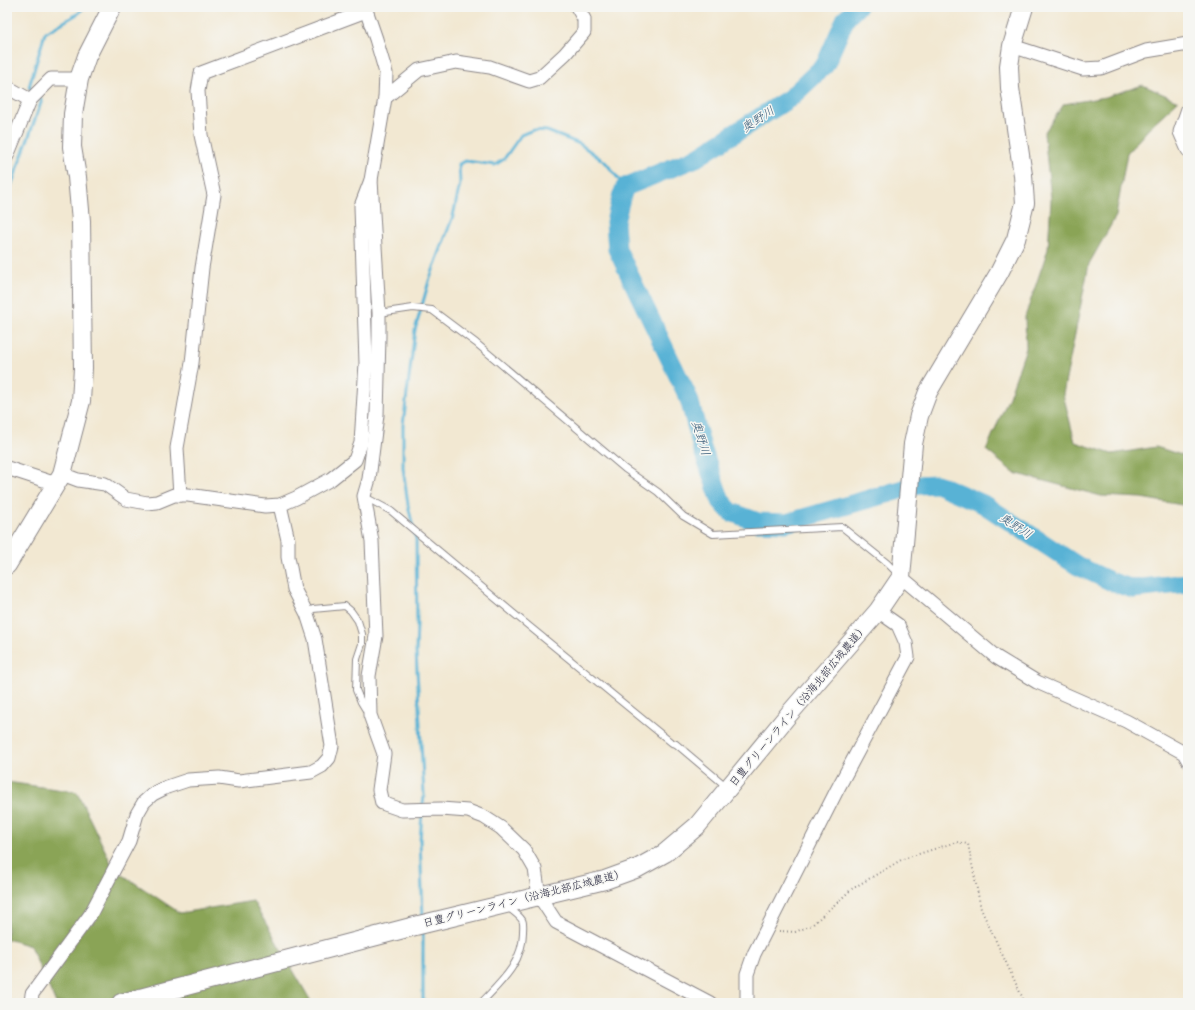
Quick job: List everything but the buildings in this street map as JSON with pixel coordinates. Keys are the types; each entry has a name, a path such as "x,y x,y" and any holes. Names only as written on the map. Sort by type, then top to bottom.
{"street":[{"path":"7,565 59,479 81,401 83,368 81,221 77,177 72,147 73,114 79,79 87,56 112,7"},
{"path":"385,98 419,70 456,62 490,67 529,81 539,78 565,54 584,32 584,19 577,7"},
{"name":"日豊グリーンライン（沿海北部広域農道）","path":"121,1003 415,926 604,880 638,868 666,853 696,826 789,714 878,611 901,577 914,437 919,416 928,392 999,273 1016,238 1025,203 1023,175 1010,88 1009,66 1012,46 1024,7"},
{"path":"7,468 59,479 105,484 126,499 147,503 157,502 174,496 188,495 265,506 280,505 331,479 355,460 361,443 366,363 361,206 371,180 385,98 386,73 365,9 201,73 198,91 201,135 214,195 202,268 192,363 177,448 180,495"},
{"path":"1012,46 1083,69 1101,68 1146,51 1188,44"},
{"path":"7,156 30,100 51,79 79,79"},
{"path":"7,87 30,100"},
{"path":"1188,109 1180,132 1188,150"},
{"path":"371,180 379,313 377,414 369,479 364,496 372,541 376,636 369,676 370,715 384,754 379,790 382,803 402,810 429,809 468,811 484,817 501,828 524,850 535,869 539,896 556,922 710,1003"},
{"path":"30,1003 32,994 90,915 129,841 138,814 144,802 153,794 167,787 188,780 219,778 239,781 311,772 322,766 329,758 332,746 315,639 307,614 294,589 288,557 288,540 280,505"},
{"path":"901,577 996,656 1037,682 1126,721 1184,753 1188,760"},
{"path":"747,1003 747,974 754,954 837,790 908,657 906,643 898,625 878,611"}],"lane":[{"path":"379,313 412,308 432,310 476,343 625,469 658,492 683,516 713,534 842,527 888,563 901,577"},
{"path":"364,496 391,511 513,613 676,744 728,788"},
{"path":"307,614 313,610 345,606 351,610 358,621 362,634 362,644 357,659 356,690 361,702 370,715"},
{"path":"481,1003 508,975 517,960 523,944 523,925 521,919 504,904"}],"path":[{"path":"766,930 795,932 812,925 854,888 903,859 956,842 968,844 981,909 1025,1003"}],"green space":[{"path":"1143,85 1178,101 1154,123 1127,153 1116,216 1089,264 1063,394 1075,442 1112,454 1156,447 1188,457 1188,506 1141,498 1101,496 1014,473 986,450 1009,397 1026,348 1025,317 1048,249 1051,199 1044,133 1064,104 1105,97"},
{"path":"7,782 77,792 114,869 180,913 253,901 312,1003 56,1003 30,946 7,939"}],"waterway":[{"path":"33,91 29,87 45,33 79,13 84,7"},
{"name":"奥野川","path":"857,7 846,18 825,65 790,98 696,158 625,187 621,198 615,222 617,249 689,399 702,448 721,501 731,512 758,522 786,523 917,485 937,484 983,504 1078,566 1112,582 1133,589 1188,583"},
{"path":"7,197 42,100 38,97"},
{"path":"423,805 424,795 416,652 416,540 408,505 403,468 403,425 415,330 429,281 453,216 460,184 459,164 466,161 495,165 504,159 521,135 533,130 547,131 580,144 606,163 625,187"},
{"path":"422,813 420,840 423,917"},
{"path":"423,931 423,1003"}]}
